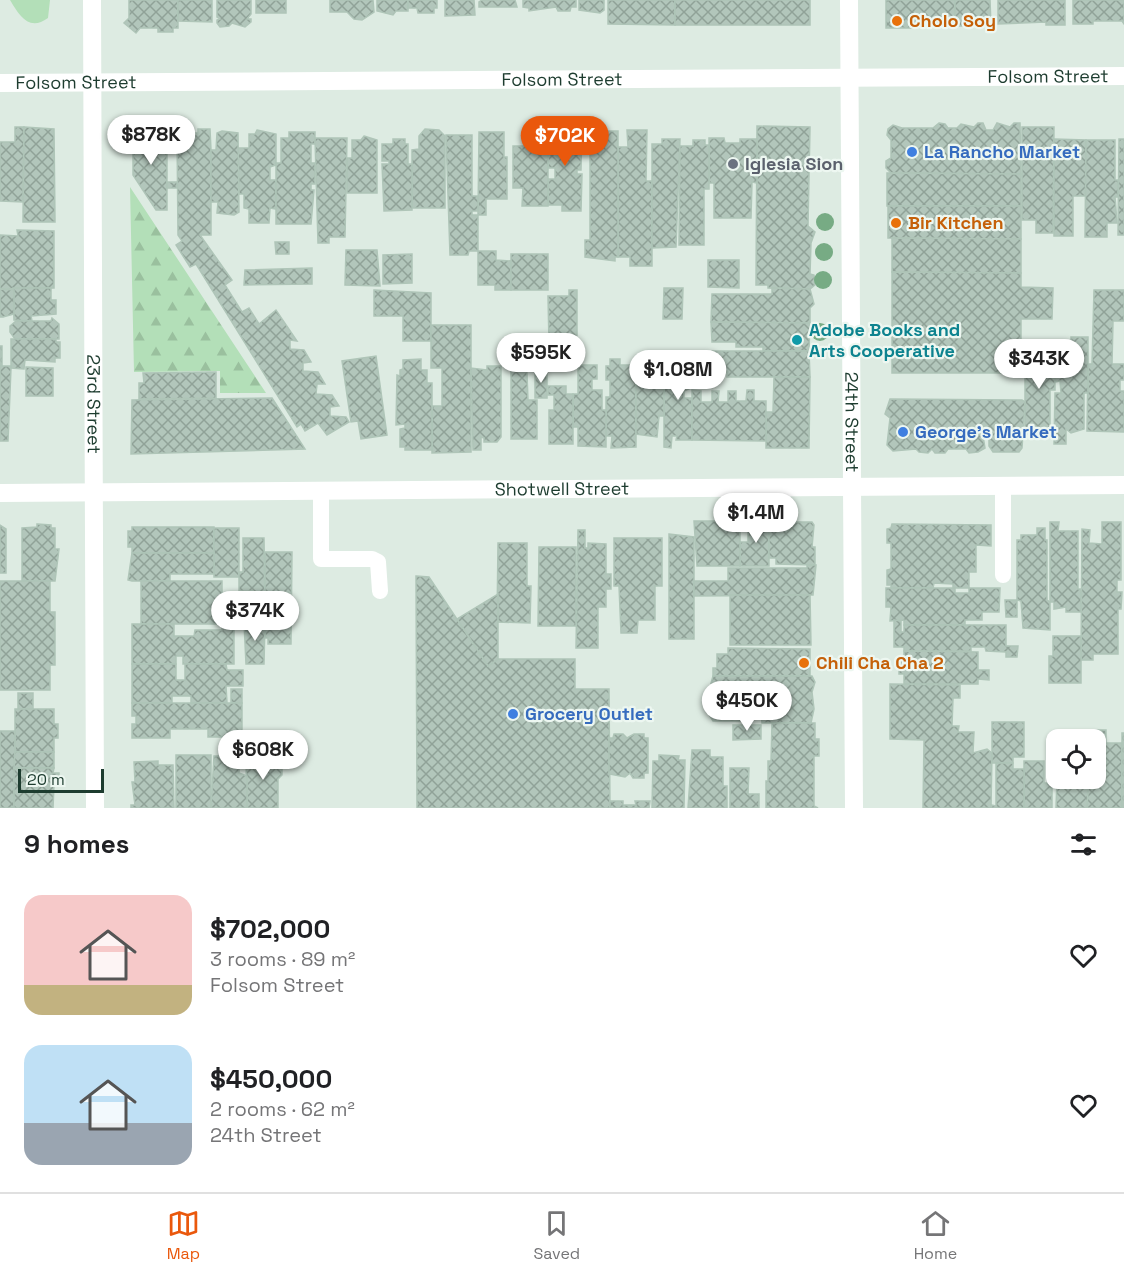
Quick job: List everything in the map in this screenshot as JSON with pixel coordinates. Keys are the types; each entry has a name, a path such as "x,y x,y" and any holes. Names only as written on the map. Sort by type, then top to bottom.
{"street":[{"name":"23rd Street","path":"92,0 95,808"},
{"name":"24th Street","path":"849,0 854,808"},
{"name":"Folsom Street","path":"0,83 1124,76"},
{"name":"Shotwell Street","path":"0,493 1124,485"}],"lane":[{"path":"1003,486 1003,575"},
{"path":"321,491 321,559 372,559 378,562 380,591"}],"green space":[{"path":"10,0 50,0 48,18 35,23 25,20"},
{"path":"130,187 266,393 220,393 220,371 134,372"}],"building":[{"path":"129,0 178,0 178,28 173,28 173,32 158,32 158,28 140,28 136,33 124,23 129,18"},
{"path":"178,0 212,0 212,22 178,21"},
{"path":"217,0 251,0 251,14 247,19 251,19 251,22 245,27 232,23 229,26 220,27 217,23 220,19 217,17"},
{"path":"256,0 286,0 286,13 256,13"},
{"path":"330,0 373,0 374,12 362,20 354,19 347,12 330,12"},
{"path":"377,0 408,0 408,11 396,11 393,15 377,11"},
{"path":"408,0 437,0 437,8 434,8 434,13 418,13 417,8 408,8"},
{"path":"445,0 474,0 475,15 445,16"},
{"path":"482,0 515,0 517,7 479,7 479,2"},
{"path":"523,0 576,0 576,7 571,7 570,11 558,11 556,7 529,11 529,8 523,7"},
{"path":"579,0 604,0 604,10 600,13 579,10"},
{"path":"608,0 675,0 675,25 608,24"},
{"path":"675,0 810,0 810,25 675,25"},
{"path":"886,0 955,0 955,23 916,23 916,28 886,28"},
{"path":"955,0 990,0 991,26 955,26"},
{"path":"998,0 1065,0 1065,25 1046,25 1046,22 998,24"},
{"path":"1073,0 1124,0 1124,24 1122,21 1093,21 1093,24 1073,24"},
{"path":"939,123 945,124 948,128 957,128 961,124 974,127 978,123 983,123 986,130 993,130 997,123 1010,127 1014,123 1020,123 1021,174 891,173 886,168 886,161 891,158 891,140 887,135 888,129 893,125 902,128 933,128"},
{"path":"548,126 582,126 581,170 577,170 577,174 582,174 581,211 562,211 562,205 548,205 548,179 555,179 555,168 548,168"},
{"path":"757,126 810,127 808,226 815,232 811,243 810,274 814,275 815,285 810,289 768,288 768,285 756,285"},
{"path":"15,127 24,127 23,202 0,201 0,142 15,142"},
{"path":"24,127 54,129 55,222 23,222"},
{"path":"1022,127 1054,127 1053,233 1036,233 1036,220 1022,220"},
{"path":"147,129 147,133 167,133 167,210 156,210 133,175 133,130"},
{"path":"198,129 210,129 211,150 211,235 200,235 232,280 225,285 242,312 249,308 259,324 276,310 297,341 290,340 290,349 304,350 311,362 303,363 303,371 318,372 325,384 317,384 316,394 332,395 339,406 330,407 330,416 346,417 349,422 327,435 318,423 305,431 301,424 297,427 196,264 190,267 176,245 182,241 178,235 177,133 198,133"},
{"path":"425,129 439,130 445,136 445,208 412,208 412,150 419,149 419,136"},
{"path":"257,130 276,134 276,165 270,167 270,180 276,180 276,209 270,208 269,223 249,223 249,209 244,208 244,194 239,194 238,148 249,148 249,134 255,134"},
{"path":"627,130 647,130 646,181 652,181 652,266 630,266 630,257 618,257 618,147 628,147"},
{"path":"222,131 238,133 239,212 234,215 217,213 218,202 211,202 211,150 216,150 217,133"},
{"path":"585,131 618,131 618,257 615,257 615,261 585,257 585,240 590,240 590,145 585,145"},
{"path":"289,132 315,132 315,144 311,144 311,163 315,163 315,184 311,184 311,190 314,190 311,224 276,224 276,163 281,163 281,138 289,138"},
{"path":"479,132 504,132 504,157 507,157 507,199 486,199 486,215 478,215"},
{"path":"446,135 472,135 472,196 478,196 478,211 472,211 472,215 478,215 478,251 469,251 468,255 450,255"},
{"path":"364,136 377,140 377,193 347,193 347,158 352,158 352,140 361,140"},
{"path":"315,138 347,138 345,237 329,237 329,243 318,243"},
{"name":"Iglesia Sion","path":"709,138 724,138 725,143 740,143 740,139 757,139 757,183 752,182 751,218 714,218 714,183 709,183"},
{"path":"393,139 405,139 405,144 408,144 408,164 412,164 412,210 384,211 382,164 389,164 389,161 382,161 382,144 393,144"},
{"path":"662,139 680,139 676,247 652,248 652,144 662,144"},
{"path":"1054,139 1086,140 1086,196 1073,196 1073,236 1054,236"},
{"path":"1119,139 1124,139 1124,235 1118,235"},
{"path":"693,140 705,140 705,145 709,145 709,189 704,189 704,245 679,245 680,146 693,146"},
{"path":"1086,140 1115,140 1115,180 1118,180 1118,197 1115,197 1117,223 1107,223 1107,237 1085,237"},
{"path":"167,143 177,143 177,149 167,149"},
{"path":"513,146 548,146 548,206 522,206 523,188 513,188"},
{"path":"887,173 1021,174 1021,206 887,206"},
{"path":"167,182 177,182 177,188 167,188"},
{"path":"888,206 1021,206 1021,239 888,238"},
{"path":"17,230 54,231 54,288 0,289 0,235 18,236"},
{"path":"892,238 1021,239 1021,273 892,272"},
{"path":"275,242 289,242 289,254 276,254"},
{"path":"346,250 377,250 380,286 345,285"},
{"path":"478,251 496,251 496,260 511,261 511,290 495,290 495,285 478,285"},
{"path":"412,254 412,283 383,284 383,255"},
{"path":"511,254 548,254 548,290 511,290"},
{"path":"708,260 739,260 739,288 708,287"},
{"path":"312,268 312,284 244,285 245,270"},
{"path":"892,272 1021,273 1021,287 1053,288 1052,319 1021,319 1021,373 892,373"},
{"path":"13,288 51,288 51,300 56,300 56,314 31,316 32,321 14,320"},
{"path":"664,288 683,288 682,319 663,319"},
{"path":"772,288 810,289 814,304 810,308 810,323 711,322 712,294 772,294"},
{"path":"0,289 14,290 14,314 0,317"},
{"path":"374,290 431,293 431,341 403,341 403,316 374,316"},
{"path":"569,290 577,290 577,344 549,344 548,296 569,296"},
{"path":"1094,290 1124,290 1124,321 1113,321 1112,364 1124,364 1124,380 1120,380 1120,391 1124,391 1124,432 1087,431 1088,364 1092,364"},
{"path":"52,318 59,324 59,339 15,339 10,332 10,326 16,321 51,321"},
{"path":"711,322 810,323 809,351 763,351 763,347 736,347 736,342 712,342"},
{"path":"431,325 471,325 471,452 432,453 432,406 442,406 442,368 431,368"},
{"path":"1071,337 1088,337 1088,393 1084,393 1084,429 1071,433 1066,429 1066,444 1054,444 1055,393 1061,393 1060,381 1055,382 1055,353 1071,353"},
{"path":"11,339 56,339 56,342 60,342 60,358 55,358 55,362 25,360 24,369 11,368"},
{"path":"0,346 2,346 2,366 11,366 8,441 0,441"},
{"path":"1043,347 1051,347 1055,353 1055,390 1050,390 1050,434 1025,434 1025,350 1039,350"},
{"path":"511,348 526,348 528,400 537,400 537,439 511,439"},
{"path":"712,351 809,351 810,377 727,377 727,372 712,372"},
{"path":"376,356 387,435 361,439 358,421 351,422 342,361"},
{"path":"421,359 421,370 427,370 427,383 432,383 432,450 405,450 405,447 400,447 400,429 405,428 405,424 396,425 397,375 400,376 400,370 403,369 403,360"},
{"path":"610,359 620,359 620,365 636,365 636,447 611,448 612,436 606,436 606,397 610,397 610,380 606,380 606,366 610,366"},
{"path":"664,360 693,360 693,387 684,391 684,398 692,398 692,440 676,440 677,436 672,436 671,448 664,447"},
{"path":"636,361 660,361 660,379 664,379 664,416 659,416 657,437 636,434"},
{"path":"578,365 597,365 597,379 592,379 592,390 602,390 602,410 606,410 606,447 578,446 578,427 573,427 573,394 578,394"},
{"path":"487,366 501,366 501,437 497,442 484,442 484,438 481,437 481,450 473,450 471,368 487,370"},
{"path":"26,367 53,368 53,396 26,396"},
{"path":"535,369 547,369 547,398 535,398"},
{"path":"216,372 216,398 139,399 139,383 144,383 143,373"},
{"path":"774,377 810,377 809,448 766,448 766,412 773,412"},
{"path":"548,386 566,386 566,394 573,394 573,444 549,444 549,410 554,410 554,395 548,395"},
{"path":"692,390 701,391 701,402 712,402 712,391 719,391 718,402 728,402 728,391 736,391 736,401 746,401 747,390 754,390 754,401 766,401 766,441 692,440"},
{"path":"272,398 305,449 131,454 132,400"},
{"path":"890,399 1022,400 1025,402 1022,448 1019,452 993,452 989,446 989,430 982,430 985,448 978,452 969,453 966,449 948,449 945,453 935,453 932,449 928,453 919,452 916,449 893,451 887,445 890,418 885,414"},
{"path":"765,517 769,517 769,566 740,566 740,542 748,542 748,522 752,522 754,518 762,518 765,522"},
{"path":"769,517 774,518 773,522 812,522 815,565 776,564 776,558 769,558"},
{"path":"694,521 740,521 740,566 697,566"},
{"path":"1050,522 1059,522 1058,531 1078,531 1078,589 1081,589 1081,612 1066,612 1066,607 1054,609 1054,602 1050,602"},
{"path":"1102,522 1121,522 1121,580 1117,580 1117,592 1122,592 1121,609 1118,609 1118,654 1093,654 1093,660 1081,660 1082,529 1090,530 1089,543 1102,544"},
{"path":"37,524 51,525 51,528 55,528 55,549 59,549 55,581 22,581 22,528 37,527"},
{"path":"892,524 991,525 991,546 976,545 976,572 969,572 969,588 953,588 953,584 934,583 933,588 891,588 891,585 887,585 887,570 891,569 891,543 887,543 887,529 891,528"},
{"path":"0,525 6,529 6,573 0,573"},
{"path":"132,527 214,527 214,553 132,553 132,547 128,547 128,531 132,531"},
{"path":"214,528 239,528 239,577 214,577"},
{"path":"1037,528 1045,528 1045,540 1047,540 1047,600 1050,602 1050,630 1023,628 1021,601 1017,600 1017,540 1021,540 1021,535 1037,535"},
{"path":"578,530 585,530 585,548 588,548 588,543 606,544 606,574 611,574 611,589 606,589 606,607 598,607 598,648 576,648"},
{"path":"669,534 694,537 694,639 669,639"},
{"path":"243,538 264,538 265,614 253,614 253,591 239,591 239,572 243,572"},
{"path":"614,538 662,538 662,586 655,586 655,620 638,620 637,633 621,633 619,586 614,586"},
{"path":"498,543 527,543 527,586 531,586 530,623 497,622"},
{"path":"539,547 576,547 576,626 538,626"},
{"path":"265,552 292,552 291,644 268,644 268,638 265,638 265,611 282,611 280,595 265,595"},
{"path":"132,553 214,553 214,574 170,574 170,581 128,580"},
{"path":"807,565 816,565 813,595 694,596 694,581 728,581 728,568 807,568"},
{"name":"Grocery Outlet","path":"416,576 429,577 488,666 498,659 575,659 575,689 609,689 610,808 417,808"},
{"path":"0,581 50,581 50,612 55,612 55,665 50,665 50,690 0,690"},
{"path":"141,581 222,581 222,624 141,624"},
{"path":"886,588 955,588 955,593 969,593 969,588 1000,588 999,612 982,612 982,620 965,620 965,625 904,625 904,620 890,621 891,607 886,607"},
{"path":"498,594 498,659 488,666 457,619"},
{"path":"730,595 810,595 811,645 730,645"},
{"path":"1005,600 1017,600 1017,617 1006,617"},
{"path":"894,620 901,621 901,632 904,632 904,625 1006,625 1006,646 1018,646 1017,657 1006,657 1006,652 986,651 985,647 971,647 971,651 904,651 904,647 894,647"},
{"path":"244,622 265,622 264,664 246,664"},
{"path":"132,624 174,624 174,636 194,636 195,630 222,630 222,624 234,624 234,664 183,664 183,656 176,656 176,664 132,664"},
{"path":"1053,636 1081,636 1081,683 1049,683 1049,656 1053,656"},
{"path":"728,648 810,649 810,676 713,676 713,668 717,668 717,654 728,654"},
{"path":"904,651 978,652 978,670 989,670 989,680 978,679 978,684 904,684 904,674 899,674 899,657 904,657"},
{"path":"132,664 176,664 176,680 185,680 185,664 226,664 227,670 243,670 243,686 226,686 227,703 191,703 191,696 172,696 172,703 132,703"},
{"path":"713,676 812,676 815,682 812,692 814,709 811,723 762,723 761,713 750,713 750,721 713,721 710,716 713,694 710,687"},
{"path":"890,684 960,685 960,698 953,698 952,726 959,726 958,732 974,732 973,753 987,749 992,753 991,808 923,808 924,740 890,739"},
{"path":"231,689 242,689 242,703 231,703"},
{"path":"18,693 33,693 33,709 18,709"},
{"path":"132,703 242,703 242,737 208,737 208,729 170,729 170,738 132,738 132,724 136,724 136,716 132,716"},
{"path":"15,709 54,709 54,724 58,724 58,738 54,738 54,752 15,752"},
{"path":"992,722 1024,722 1024,757 1013,757 1013,763 992,763"},
{"path":"772,723 815,723 815,739 819,739 819,756 814,756 814,806 818,808 766,808 766,781 768,781 768,761 771,761"},
{"path":"733,725 761,725 761,739 733,740"},
{"path":"0,731 15,731 14,808 0,808"},
{"path":"1122,733 1124,733 1124,808 1122,808"},
{"path":"614,734 623,734 627,738 634,734 644,734 644,738 648,738 648,773 644,773 644,778 633,778 630,773 625,777 609,774 609,738 613,738"},
{"path":"1106,743 1122,743 1122,808 1087,808 1088,789 1106,789"},
{"path":"692,750 710,750 710,757 723,757 723,786 727,786 727,808 688,808"},
{"path":"15,752 54,752 54,768 14,768"},
{"path":"252,752 267,752 267,760 278,760 282,765 282,775 278,779 278,808 247,808 246,760 252,760"},
{"path":"176,755 211,755 211,808 176,808"},
{"path":"659,755 679,756 678,760 685,760 684,808 652,808 653,761 659,761"},
{"path":"214,756 239,756 239,773 247,776 247,808 211,808"},
{"path":"158,761 158,765 173,765 174,808 131,808 131,805 135,805 132,782 135,782 134,762"},
{"path":"1024,761 1044,761 1044,783 1046,783 1046,789 1052,789 1052,808 1024,808"},
{"path":"996,763 1013,763 1013,769 1024,769 1024,808 991,808 991,805 996,806"},
{"path":"14,768 54,768 53,773 59,773 59,785 54,785 53,808 14,808"},
{"path":"730,768 749,768 748,794 759,794 759,808 730,808"},
{"path":"1057,789 1088,789 1087,808 1056,808"},
{"path":"610,801 623,801 623,805 636,805 635,801 650,801 649,808 610,808"}],"place":[{"name":"Cholo Soy","path":"897,21"},
{"name":"La Rancho Market","path":"912,152"},
{"name":"Iglesia Sion","path":"733,164"},
{"name":"Bir Kitchen","path":"896,223"},
{"name":"Adobe Books and Arts Cooperative","path":"797,340"},
{"name":"George's Market","path":"903,432"},
{"name":"Chili Cha Cha 2","path":"804,663"},
{"name":"Grocery Outlet","path":"513,714"}]}
